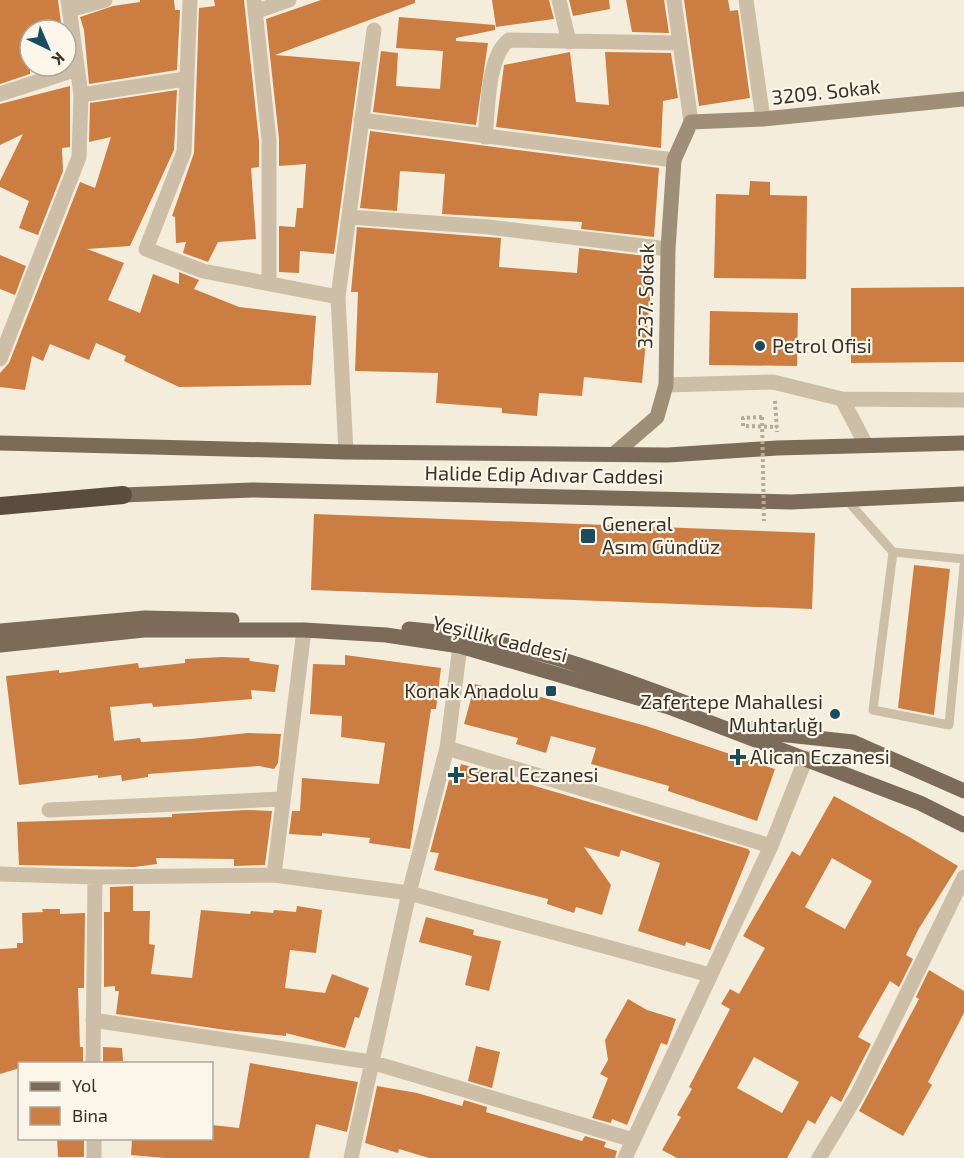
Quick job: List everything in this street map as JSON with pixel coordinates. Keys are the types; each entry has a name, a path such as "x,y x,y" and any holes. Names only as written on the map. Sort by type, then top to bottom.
{"highway":[{"path":"0,496 123,495"},
{"path":"0,506 123,495"}],"main road":[{"name":"3209. Sokak","path":"691,122 763,120 964,99"},
{"name":"3237. Sokak","path":"614,454 657,417 666,384 668,249 674,160 691,122"},
{"name":"Halide Edip Adıvar Caddesi","path":"0,443 345,452 668,455 777,448 964,443"},
{"name":"Halide Edip Adıvar Caddesi","path":"123,495 252,490 791,502 964,494"},
{"name":"Yeşillik Caddesi","path":"0,631 145,618 308,622 436,631 488,640 602,671 769,733 853,742 964,791"},
{"name":"Yeşillik Caddesi","path":"0,645 144,630 304,630 386,635 460,646 669,707 920,803 964,825"}],"street":[{"path":"68,5 105,0"},
{"path":"190,0 185,79 184,152 146,249 203,271 338,297"},
{"path":"269,283 269,140 255,6 289,0"},
{"path":"559,0 569,42"},
{"path":"674,0 691,122"},
{"path":"746,0 763,120"},
{"path":"345,452 338,297 374,30"},
{"path":"485,137 495,59 501,47 509,40 679,43"},
{"path":"0,359 80,157 81,95 78,76"},
{"path":"0,94 49,78"},
{"path":"81,95 185,79"},
{"path":"361,120 674,160"},
{"path":"349,217 489,228 668,249"},
{"path":"666,384 773,382 842,399 964,400"},
{"path":"842,399 866,446"},
{"path":"273,875 304,630"},
{"path":"351,1158 370,1062 447,748 460,646"},
{"path":"447,748 771,846"},
{"path":"625,1158 771,846 806,758"},
{"path":"49,810 281,799"},
{"path":"0,874 95,877 273,875 410,893 710,975"},
{"path":"93,1062 95,877"},
{"path":"819,1158 858,1093 964,877"},
{"path":"93,1020 370,1062 633,1140"},
{"path":"94,1140 94,1158"}],"lane":[{"path":"845,498 893,552 964,559"},
{"path":"893,552 873,710 949,725 964,566"}],"path":[{"path":"773,382 777,448"},
{"path":"764,522 762,417 743,418 743,426 777,427"}],"building":[{"path":"0,0 58,0 60,18 18,18 18,78 0,84"},
{"path":"140,0 174,0 175,10 180,10 177,70 89,84 84,30 80,17 113,6 140,2"},
{"path":"214,0 244,0 259,141 259,167 251,168 256,239 218,242 208,262 183,253 186,242 176,243 175,217 172,216 194,153 199,8 215,6"},
{"path":"321,0 415,0 415,3 275,55 360,62 334,254 300,251 299,273 279,272 279,226 295,227 297,208 303,208 306,164 279,166 279,139 266,19"},
{"path":"492,0 549,0 554,19 496,27"},
{"path":"569,0 609,0 610,9 573,16"},
{"path":"626,0 664,0 669,33 632,32"},
{"path":"684,0 728,0 730,11 738,10 750,98 699,106"},
{"path":"399,17 495,25 495,30 456,38 456,41 488,43 476,125 373,112 381,51 398,53 396,86 440,89 443,51 396,48"},
{"path":"570,52 576,102 609,105 605,52 671,53 678,98 663,101 661,148 496,127 504,65"},
{"path":"70,86 70,147 62,148 63,171 38,235 19,228 29,201 0,187 0,181 23,134 0,145 0,104"},
{"path":"177,90 174,150 130,246 87,249 124,263 108,300 140,313 153,274 179,284 179,272 199,280 194,289 239,307 316,316 311,385 179,387 124,361 126,356 96,343 89,360 50,344 43,361 32,356 25,390 0,387 0,373 9,363 80,182 95,188 111,137 89,142 90,103"},
{"path":"370,131 659,168 654,237 581,229 582,222 442,214 445,174 400,171 397,211 360,208"},
{"path":"750,181 770,182 770,195 807,196 806,279 714,278 716,194 749,195"},
{"path":"357,227 501,238 499,267 577,273 579,248 654,257 642,383 584,377 582,396 539,393 537,416 502,413 502,408 436,403 438,373 355,371 358,292 351,292"},
{"path":"0,255 26,266 15,295 0,289"},
{"path":"964,287 964,362 851,363 851,288"},
{"path":"710,311 798,313 797,366 709,365"},
{"path":"314,514 815,533 812,609 311,590"},
{"path":"914,565 950,569 934,715 898,708"},
{"path":"345,655 441,668 436,709 431,709 410,849 369,843 370,838 322,833 322,836 289,834 292,811 300,811 302,778 379,784 385,743 341,737 342,716 310,714 313,664 345,665"},
{"path":"249,658 250,661 279,665 275,692 251,690 252,699 153,707 152,703 110,707 114,741 140,738 141,742 248,733 281,734 278,763 274,769 259,766 148,774 148,777 122,781 121,775 98,778 98,775 19,785 6,676 59,670 59,673 138,663 139,668 185,663 185,659"},
{"path":"475,684 529,699 530,694 646,726 775,769 757,821 668,791 669,786 591,764 596,748 551,736 546,753 516,744 518,738 464,724"},
{"path":"461,764 748,849 750,852 710,950 686,942 685,946 638,931 660,863 621,850 619,857 584,847 611,885 602,915 576,907 574,913 547,904 548,899 434,870 439,853 430,852 449,780 456,781"},
{"path":"834,796 958,866 918,930 906,955 913,959 899,987 890,981 858,1037 871,1044 841,1102 831,1096 815,1124 808,1120 787,1158 677,1158 662,1150 681,1117 677,1115 692,1089 689,1087 730,1009 721,1004 730,989 739,994 765,948 743,936 792,851 800,856","holes":["832,858 872,881 845,929 805,907","754,1057 799,1082 782,1113 737,1088"]},
{"path":"272,811 265,865 234,866 234,859 156,858 157,864 134,867 19,865 17,822 172,817 172,814"},
{"path":"133,886 133,911 150,911 149,944 155,945 151,974 192,978 201,910 250,914 251,911 273,913 274,910 296,912 297,906 322,910 316,953 290,950 285,988 325,993 332,974 369,988 359,1018 355,1017 345,1048 286,1033 286,1036 226,1030 116,1014 119,991 115,991 115,986 104,987 104,912 110,912 110,887"},
{"path":"42,909 60,909 60,914 85,913 84,988 78,988 80,1047 83,1047 83,1062 18,1062 18,1069 0,1074 0,949 17,948 17,943 23,943 22,913 43,912"},
{"path":"426,917 474,930 473,935 501,941 489,991 465,985 472,956 419,942"},
{"path":"929,970 964,991 964,1013 928,1082 932,1085 903,1136 859,1111 919,999 916,997"},
{"path":"628,999 647,1010 676,1019 667,1045 661,1043 627,1125 612,1119 611,1123 592,1118 608,1078 600,1074 608,1060 605,1040"},
{"path":"476,1046 500,1052 492,1088 468,1081"},
{"path":"103,1047 122,1048 123,1061 103,1062"},
{"path":"250,1063 358,1082 347,1132 316,1124 309,1158 165,1158 131,1155 132,1140 213,1140 213,1125 239,1128"},
{"path":"377,1086 417,1093 462,1106 464,1100 487,1107 486,1112 582,1141 585,1136 606,1142 604,1147 617,1151 615,1158 429,1158 399,1149 398,1153 365,1143"},
{"path":"57,1140 84,1140 84,1157 58,1157"}],"place":[{"name":"Petrol Ofisi","path":"760,346"},
{"name":"General Asım Gündüz","path":"588,536"},
{"name":"Konak Anadolu","path":"551,691"},
{"name":"Zafertepe Mahallesi Muhtarlığı","path":"835,714"},
{"name":"Alican Eczanesi","path":"738,757"},
{"name":"Seral Eczanesi","path":"456,775"}]}
